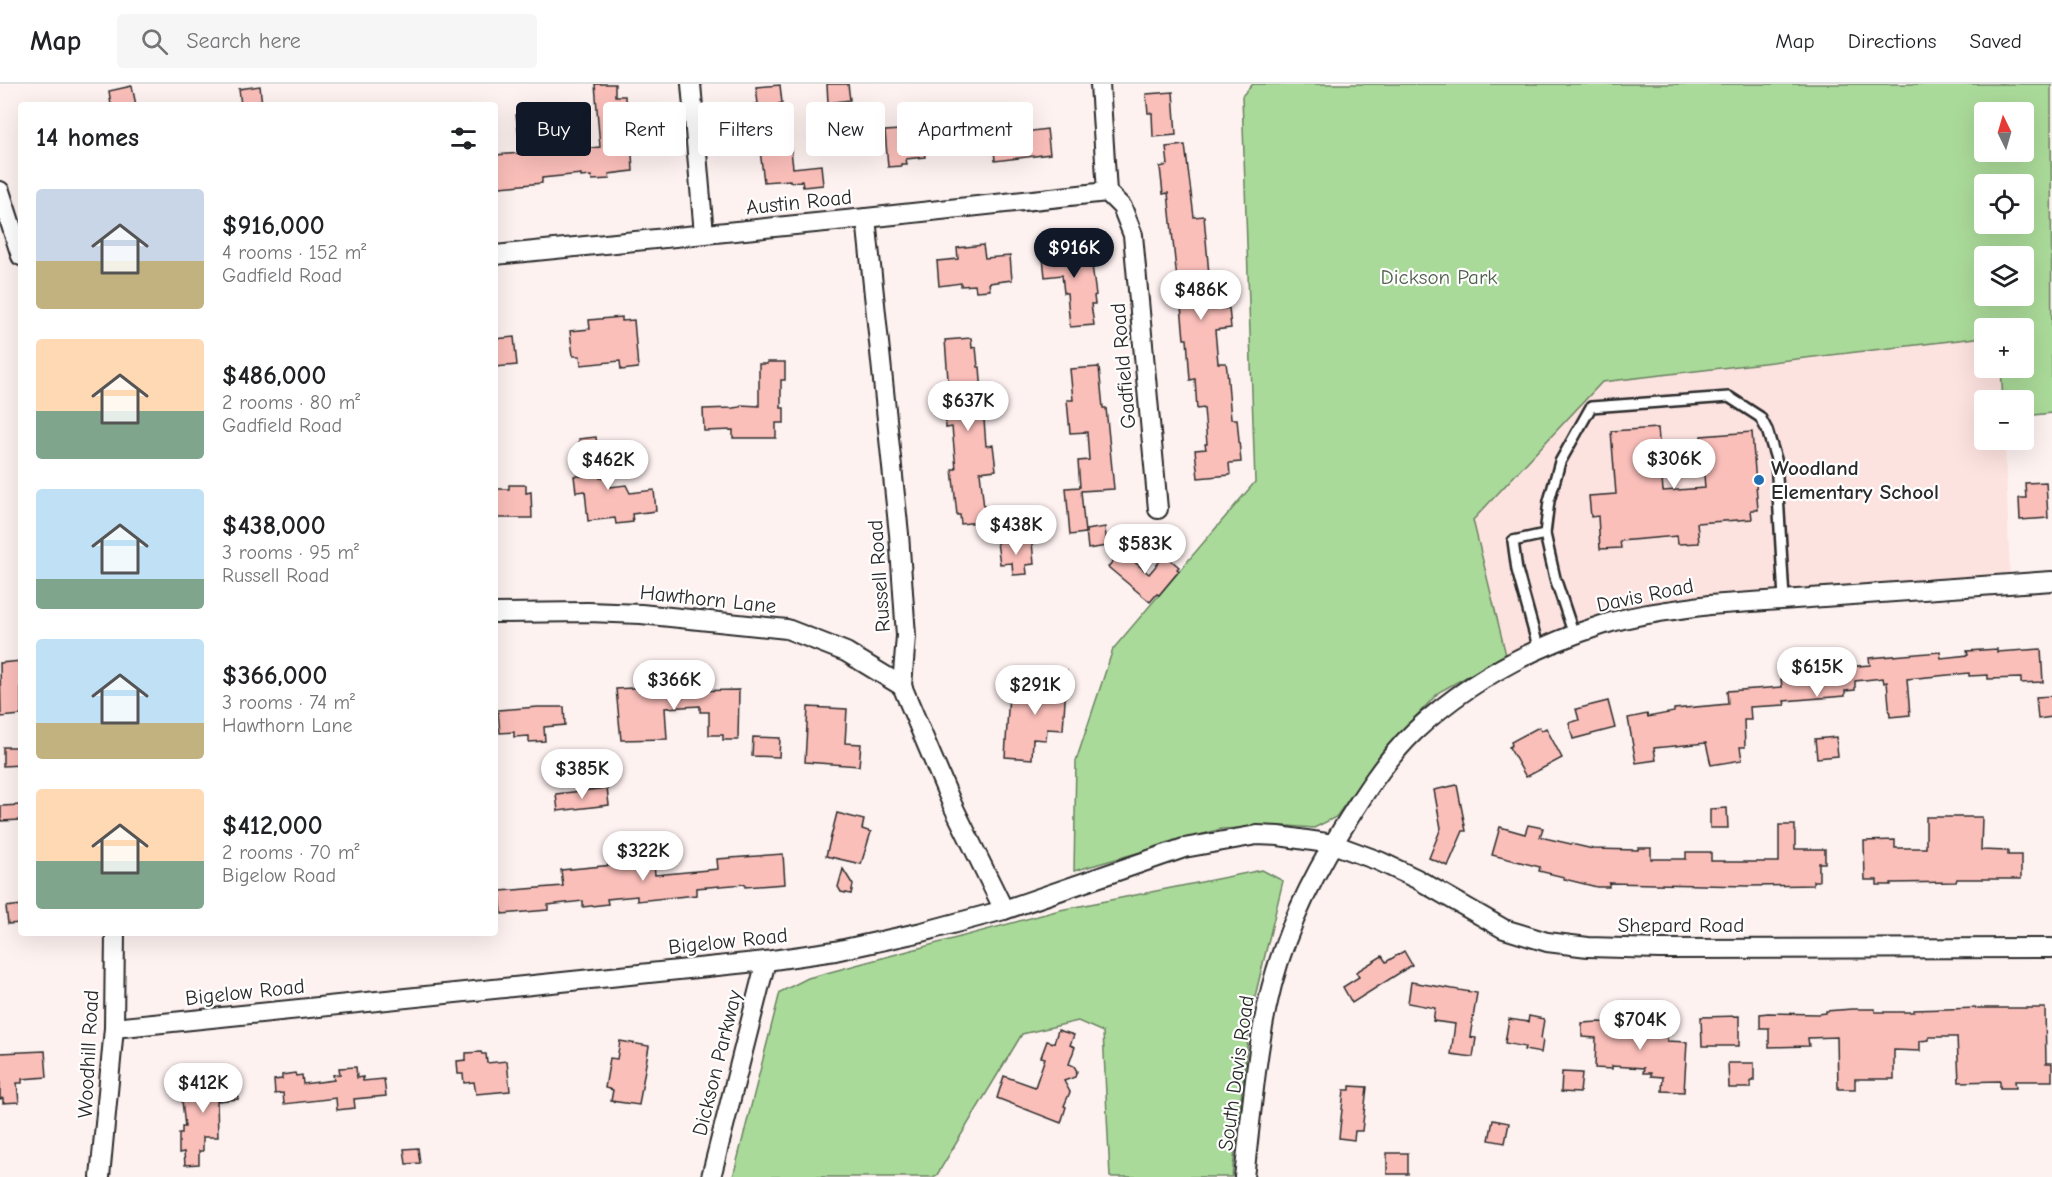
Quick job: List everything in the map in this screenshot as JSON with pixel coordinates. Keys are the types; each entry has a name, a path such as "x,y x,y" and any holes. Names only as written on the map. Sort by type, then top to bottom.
{"street":[{"path":"691,84 704,234"},
{"path":"1100,84 1107,192"},
{"path":"0,191 18,247"},
{"name":"Austin Road","path":"498,255 1107,192"},
{"name":"Gadfield Road","path":"1107,192 1122,207 1133,235 1158,509"},
{"name":"Russell Road","path":"866,218 899,534 906,636 902,686 952,804 1004,910"},
{"name":"Davis Road","path":"1333,844 1358,804 1412,734 1445,705 1500,668 1604,624 1709,605 2052,581"},
{"name":"Hawthorn Lane","path":"498,613 640,614 787,629 846,652 902,686"},
{"name":"Bigelow Road","path":"114,1028 766,961 835,951 889,940 1004,910 1184,848 1225,839 1257,835 1279,836 1333,844"},
{"name":"Shepard Road","path":"1333,844 1418,879 1504,929 1547,942 1588,947 1660,949 2052,948"},
{"name":"South Davis Road","path":"1244,1177 1267,1004 1295,919 1333,844"},
{"name":"Woodhill Road","path":"100,1177 114,1028 116,936"},
{"name":"Dickson Parkway","path":"711,1177 766,961"}],"lane":[{"path":"1574,635 1555,578 1545,534 1549,501 1560,462 1591,407 1729,397 1760,417 1767,430 1776,459 1784,599"},
{"path":"1539,650 1520,581 1513,541 1545,534"}],"shaded area":[{"name":"Woodland Elementary School","path":"1974,338 1974,378 2002,378 2002,390 1974,390 1974,450 2005,450 2010,575 1762,593 1568,629 1506,655 1473,520 1602,382"}],"green space":[{"name":"Dickson Park","path":"1253,84 2051,84 2052,413 2034,415 2034,390 2002,390 2002,378 2034,378 2034,318 1974,318 1974,338 1602,382 1473,520 1506,655 1439,692 1383,751 1336,817 1314,828 1288,826 1221,829 1074,871 1076,761 1113,649 1255,482 1242,96"},
{"path":"1262,870 1283,881 1251,1013 1232,1177 1110,1177 1103,1032 1078,1021 1022,1034 937,1175 933,1177 733,1177 780,992 808,978 1060,910"}],"building":[{"path":"595,84 615,84 615,96 625,96 625,102 603,102 603,156 632,156 633,171 609,174 610,179 592,180 591,176 581,177 581,174 542,178 542,183 500,187 498,183 498,155 591,156 591,148 600,147"},
{"path":"827,84 848,84 850,100 828,102"},
{"path":"780,85 782,102 758,102 756,87"},
{"path":"132,86 135,102 111,102 109,91"},
{"path":"260,86 262,102 241,102 239,89"},
{"path":"1173,92 1176,135 1153,137 1152,113 1148,113 1146,94"},
{"path":"1047,129 1050,154 995,161 995,156 1033,156 1033,131"},
{"path":"897,130 897,156 925,157 906,159 907,164 888,167 885,131"},
{"path":"1185,145 1194,217 1204,216 1212,310 1229,308 1231,328 1215,330 1218,363 1226,363 1231,419 1237,419 1241,462 1229,463 1230,475 1198,478 1195,450 1206,449 1205,444 1207,444 1204,408 1197,409 1195,379 1190,380 1187,339 1184,339 1181,306 1184,306 1181,280 1177,280 1168,193 1163,194 1160,167 1168,165 1166,147"},
{"path":"761,156 792,156 793,168 821,165 823,185 803,187 802,181 790,182 790,180 764,182"},
{"path":"1089,243 1096,295 1094,296 1095,304 1091,304 1094,325 1070,327 1067,293 1064,293 1062,275 1045,277 1042,248"},
{"path":"983,245 985,258 1010,256 1012,280 989,283 990,290 976,291 975,285 961,286 961,283 939,286 937,261 958,259 957,248"},
{"path":"622,317 622,321 634,320 638,368 621,370 620,361 581,365 580,356 573,356 570,331 590,329 589,320"},
{"path":"514,337 517,365 498,367 498,339"},
{"path":"971,338 972,348 976,347 978,367 980,367 986,446 993,445 996,470 980,472 984,508 995,507 997,520 961,524 960,515 957,515 952,469 956,469 952,427 946,428 945,407 950,406 945,340"},
{"path":"767,362 785,362 785,380 781,380 781,408 784,408 784,423 776,423 776,438 733,438 733,430 704,431 703,409 733,408 741,405 759,406 759,364 767,364"},
{"path":"1099,367 1103,408 1106,408 1114,489 1081,491 1085,533 1070,535 1066,488 1080,487 1078,461 1089,460 1087,432 1070,433 1067,400 1073,400 1070,369"},
{"path":"1658,428 1663,491 1705,488 1701,436 1752,432 1758,510 1751,510 1752,519 1697,523 1699,543 1678,544 1677,536 1620,541 1621,548 1600,549 1598,516 1591,517 1589,496 1616,494 1611,431"},
{"path":"596,437 600,478 609,476 610,487 626,485 630,493 654,490 656,511 632,514 633,522 616,524 615,518 588,521 585,491 576,492 574,476 583,476 579,439"},
{"path":"2046,482 2048,518 2020,520 2019,498 2026,498 2025,483"},
{"path":"509,485 526,485 526,493 531,492 532,518 498,518 498,489 509,489"},
{"path":"1105,527 1107,546 1088,549 1086,530"},
{"path":"1013,541 1013,544 1032,542 1034,564 1026,565 1027,574 1013,575 1012,563 1000,564 997,542"},
{"path":"1121,551 1149,574 1165,555 1179,567 1177,569 1179,571 1150,602 1108,567"},
{"path":"1997,649 1997,652 2041,649 2043,682 2021,683 2021,678 1988,679 1988,675 1969,676 1969,673 1907,679 1910,715 1890,717 1887,682 1884,683 1883,678 1855,681 1855,690 1845,691 1845,696 1784,701 1785,705 1750,707 1751,720 1744,720 1745,747 1740,747 1742,760 1711,765 1706,743 1654,748 1656,760 1636,763 1628,718 1674,712 1674,709 1728,704 1727,691 1782,687 1781,679 1820,676 1819,669 1870,665 1869,658 1940,652 1941,658 1968,655 1967,651"},
{"path":"18,661 18,715 1,717 0,663"},
{"path":"1047,670 1067,671 1063,730 1047,729 1046,740 1033,739 1032,759 1005,757 1009,694 1046,696"},
{"path":"680,685 680,691 739,690 738,740 723,740 723,735 709,735 709,712 700,712 700,706 665,708 667,739 621,740 616,689"},
{"path":"2052,696 2052,717 2038,719 2036,697"},
{"path":"1608,701 1615,728 1573,739 1569,723 1579,720 1576,709"},
{"path":"564,707 565,725 544,727 545,741 529,742 529,736 514,737 514,732 500,733 498,710"},
{"path":"808,707 847,709 845,743 861,744 859,766 805,762"},
{"path":"1539,727 1541,731 1546,728 1562,758 1526,777 1509,747 1512,745 1511,742"},
{"path":"753,737 780,738 779,757 752,756"},
{"path":"1836,737 1838,756 1817,758 1815,739"},
{"path":"3,747 18,747 18,765 3,766"},
{"path":"1457,785 1466,831 1463,831 1448,866 1429,858 1441,828 1434,790"},
{"path":"607,788 609,805 558,811 556,794"},
{"path":"18,805 18,820 1,821 1,806"},
{"path":"1727,808 1728,828 1710,828 1710,809"},
{"path":"837,813 864,820 862,829 871,832 861,864 826,856"},
{"path":"1926,817 1982,817 1981,850 2008,851 2008,855 2021,855 2021,879 1957,879 1956,882 1891,883 1891,885 1877,885 1877,880 1865,880 1864,841 1895,840 1895,848 1926,848"},
{"path":"1528,825 1543,828 1540,837 1593,849 1651,848 1651,859 1686,859 1686,852 1711,852 1711,861 1779,862 1779,825 1795,825 1795,849 1825,849 1825,863 1819,863 1819,881 1813,881 1813,885 1609,883 1609,887 1597,887 1539,871 1540,867 1492,855 1500,827 1525,834"},
{"path":"652,844 655,875 718,869 717,859 783,854 785,884 696,888 696,895 637,901 637,896 607,899 608,904 583,907 583,901 548,905 548,910 502,914 500,891 563,886 561,870 634,863 632,846"},
{"path":"843,869 853,885 851,894 841,892 838,887"},
{"path":"18,905 18,923 8,924 6,907"},
{"path":"1404,951 1412,965 1352,1003 1343,987 1359,977 1356,972 1382,956 1386,962"},
{"path":"1411,982 1477,993 1470,1037 1476,1038 1473,1057 1451,1054 1455,1024 1433,1021 1435,1008 1408,1003"},
{"path":"2045,1008 2046,1063 2052,1063 2052,1081 2015,1081 2016,1088 2000,1088 2000,1081 1959,1082 1957,1037 1929,1037 1929,1040 1920,1041 1920,1051 1894,1050 1894,1079 1855,1079 1855,1089 1838,1089 1837,1037 1808,1038 1809,1046 1769,1047 1769,1028 1760,1028 1760,1014 1768,1013 1818,1014 1826,1013 1826,1011 1852,1009 1875,1009 1875,1012 1914,1012 1914,1010"},
{"path":"1529,1016 1544,1019 1541,1053 1505,1043 1509,1019 1528,1022"},
{"path":"1739,1016 1739,1046 1702,1046 1701,1017"},
{"path":"1582,1023 1668,1027 1667,1041 1687,1042 1684,1092 1662,1091 1663,1077 1643,1073 1644,1068 1612,1066 1612,1069 1595,1068 1596,1038 1582,1037"},
{"path":"1058,1030 1074,1035 1070,1045 1075,1047 1069,1064 1077,1071 1075,1077 1064,1081 1070,1092 1064,1106 1066,1107 1061,1123 997,1098 1004,1076 1035,1087 1045,1058 1041,1057 1047,1041 1054,1043"},
{"path":"620,1041 649,1046 639,1105 611,1101 613,1090 605,1088 610,1058 617,1059"},
{"path":"45,1051 47,1077 22,1079 22,1083 17,1083 19,1102 3,1103 3,1098 0,1099 0,1053"},
{"path":"466,1053 486,1054 487,1063 507,1061 510,1091 476,1094 474,1082 464,1083 463,1074 458,1074 457,1061 466,1060"},
{"path":"1728,1063 1754,1063 1754,1081 1751,1081 1751,1088 1729,1088"},
{"path":"356,1067 357,1078 363,1077 363,1081 384,1079 386,1096 354,1099 355,1108 337,1110 336,1098 284,1104 283,1093 275,1094 274,1080 282,1079 282,1075 295,1073 296,1076 302,1075 303,1084 334,1080 333,1075 340,1074 339,1068"},
{"path":"1562,1072 1582,1073 1580,1093 1561,1092"},
{"path":"212,1077 213,1081 236,1078 238,1099 217,1101 218,1137 203,1137 203,1151 199,1151 199,1164 185,1165 184,1152 179,1153 179,1133 182,1133 182,1127 185,1127 181,1092 189,1092 188,1086 199,1085 199,1079"},
{"path":"1350,1086 1367,1087 1362,1131 1355,1131 1354,1140 1339,1138 1344,1090 1350,1090"},
{"path":"1493,1120 1509,1123 1505,1143 1489,1140"},
{"path":"418,1148 420,1163 406,1164 404,1149"},
{"path":"1387,1153 1408,1153 1408,1174 1387,1174"}],"place":[{"name":"Woodland Elementary School","path":"1759,480"}]}
